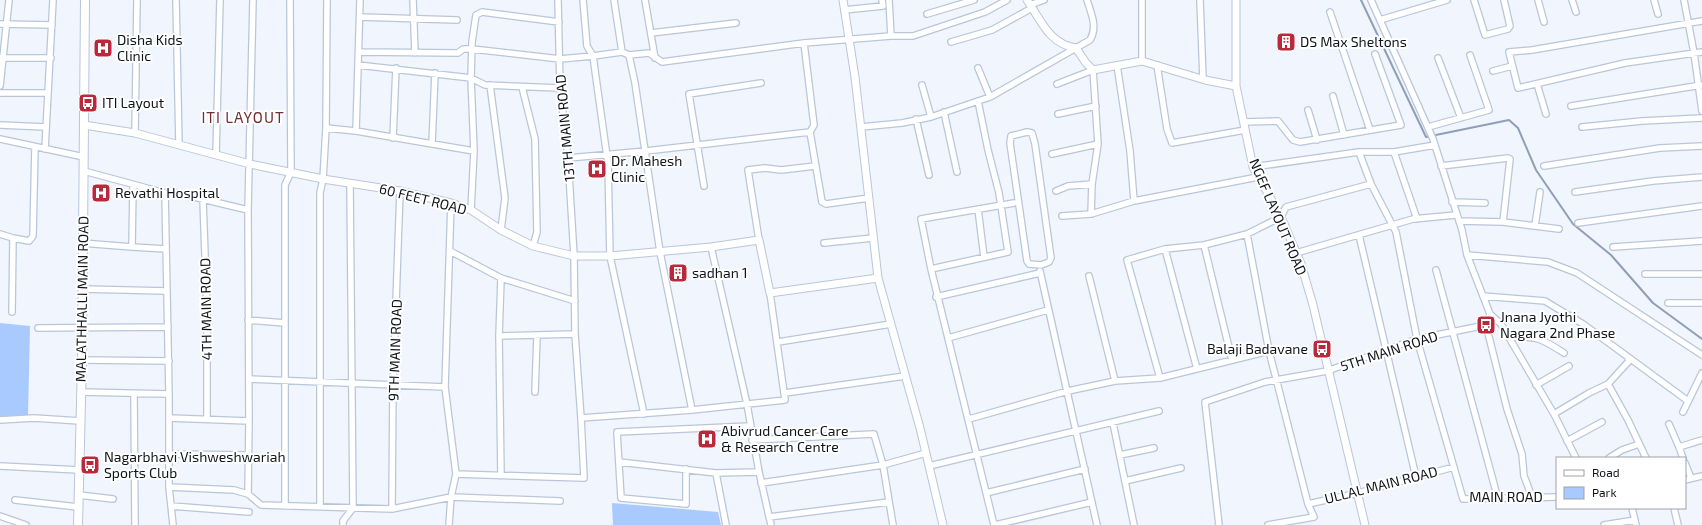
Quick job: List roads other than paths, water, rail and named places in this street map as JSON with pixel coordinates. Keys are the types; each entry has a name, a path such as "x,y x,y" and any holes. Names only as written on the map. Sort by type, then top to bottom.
{"main road":[{"name":"MALATHHALLI MAIN ROAD","path":"78,525 82,360 85,0"}],"street":[{"path":"0,86 7,24 8,0"},
{"path":"45,149 53,0"},
{"path":"135,132 137,0"},
{"path":"176,0 179,145"},
{"path":"216,155 220,0"},
{"path":"248,494 248,210 253,0"},
{"path":"285,506 285,185 291,172 290,0"},
{"path":"320,507 320,192 323,179 326,128 327,0"},
{"path":"356,131 360,0"},
{"path":"413,0 415,53"},
{"name":"13TH MAIN ROAD","path":"500,476 584,478 582,418 575,334 574,256 568,158 560,88 558,0"},
{"path":"583,0 587,46 593,56 607,154 610,256 644,414"},
{"path":"614,0 622,52"},
{"path":"645,0 656,58"},
{"path":"843,0 855,77 878,278 906,376 944,525"},
{"path":"844,10 883,6 882,0"},
{"path":"889,0 891,36"},
{"path":"927,14 974,0"},
{"path":"359,52 458,53 463,49 472,49 560,59 622,52 629,55 648,53 662,62 804,43 891,36 913,36 985,12 1007,0"},
{"path":"951,42 992,30 1030,4 1044,0"},
{"path":"861,127 902,123 931,116 990,97 1090,40 1093,34 1093,16 1087,0"},
{"path":"1142,0 1142,61"},
{"path":"1200,0 1203,79"},
{"name":"NGEF LAYOUT ROAD","path":"1236,0 1236,86 1253,167 1281,217 1296,254 1313,305 1327,371 1365,525"},
{"path":"1371,0 1434,142 1459,221 1467,255 1490,314 1501,324 1509,337 1554,414 1575,457"},
{"path":"1380,20 1447,0"},
{"path":"1474,0 1485,35 1508,29 1510,26 1504,0"},
{"path":"1538,0 1544,22"},
{"path":"1572,0 1576,12"},
{"path":"1654,0 1658,14"},
{"path":"1684,0 1701,85 1702,111"},
{"path":"1030,4 1054,39 1064,46 1076,48 1086,63 1093,70 1098,144 1092,184 1091,214"},
{"path":"1330,12 1370,130"},
{"path":"472,210 474,151 471,78 474,18 478,13 559,22"},
{"path":"360,18 458,20"},
{"path":"1702,21 1688,22 1532,50 1509,52 1518,88 1625,63 1702,52"},
{"path":"651,33 736,23"},
{"path":"0,24 52,25"},
{"path":"804,43 814,125 810,132 822,202 824,204 869,198"},
{"path":"1244,122 1278,121 1293,140 1300,142 1401,125 1376,54"},
{"path":"629,55 646,152 660,252 692,410"},
{"path":"1429,130 1461,118 1489,110 1470,55"},
{"path":"2,58 50,58"},
{"path":"1438,58 1461,118"},
{"path":"1056,84 1093,70 1142,61 1203,79 1236,86"},
{"path":"358,65 396,68 471,78 490,85 560,88"},
{"path":"1117,65 1130,151 1134,201"},
{"path":"1157,65 1168,129 1172,143 1245,130"},
{"path":"1493,71 1512,66"},
{"path":"393,138 396,68"},
{"path":"978,68 990,97"},
{"path":"432,144 435,73"},
{"path":"704,186 689,94 761,83"},
{"path":"1537,84 1546,114"},
{"path":"490,85 505,198 501,230"},
{"path":"922,85 931,116"},
{"path":"1571,106 1701,85"},
{"path":"522,86 535,139 537,232 533,246"},
{"path":"0,93 48,93"},
{"path":"1333,96 1344,135"},
{"path":"931,269 1008,252 1002,206 978,101"},
{"path":"1058,114 1096,106"},
{"path":"1308,110 1317,140"},
{"path":"944,112 957,172"},
{"path":"1582,127 1642,121 1702,118"},
{"path":"916,119 929,175"},
{"path":"0,125 46,126"},
{"name":"60 FEET ROAD","path":"84,125 135,132 250,164 323,179 400,191 451,204 472,210 501,230 533,246 574,256 610,256 660,252 759,240"},
{"path":"326,128 356,131 474,151"},
{"path":"568,158 646,152 810,132"},
{"path":"936,297 1041,270 1049,262 1051,258 1035,144 1032,133 1026,132 1011,136 1010,143 1027,261 1029,264 1041,270"},
{"path":"0,140 84,157"},
{"path":"1253,167 1359,152 1394,152 1434,142"},
{"path":"1052,154 1098,144"},
{"path":"0,234 29,241 33,236 35,146"},
{"path":"1544,166 1660,148 1702,146"},
{"path":"1359,152 1371,184 1396,232 1416,339 1454,467"},
{"path":"1394,152 1417,219"},
{"path":"1441,166 1510,159 1503,222"},
{"path":"582,418 692,410 786,400 770,293 759,240 748,170 765,168 781,170 815,166"},
{"path":"84,171 165,193 169,191 248,210"},
{"path":"1062,216 1091,214 1134,201 1258,177"},
{"path":"1575,192 1653,181 1702,178"},
{"path":"343,525 343,521 354,508 350,183"},
{"path":"1056,191 1068,186 1092,184"},
{"path":"1160,378 1127,260 1165,249 1204,245 1247,234 1281,217 1286,207 1371,184"},
{"path":"132,247 133,185"},
{"name":"9TH MAIN ROAD","path":"392,509 393,384 400,191"},
{"path":"1535,226 1540,192"},
{"path":"165,193 169,361 169,488 173,525"},
{"name":"4TH MAIN ROAD","path":"203,200 208,310 207,419"},
{"path":"1452,202 1485,203"},
{"path":"1014,203 921,219 936,297 969,419 986,493 995,525 1092,502"},
{"path":"449,525 451,497 456,474 445,387 451,204"},
{"path":"1578,223 1702,206"},
{"path":"978,209 984,257"},
{"path":"1296,254 1393,224 1417,219 1456,215"},
{"path":"1459,221 1503,222 1559,229"},
{"path":"1247,234 1269,351 1308,504 1314,517 1268,525"},
{"path":"1359,234 1416,477"},
{"path":"12,312 13,238"},
{"path":"824,243 873,238"},
{"path":"1613,247 1702,241"},
{"path":"82,243 166,249"},
{"path":"1204,245 1232,360"},
{"path":"711,247 747,404 752,440 771,525"},
{"path":"1165,249 1197,369"},
{"path":"450,251 501,278 575,301"},
{"path":"1467,255 1548,262 1577,273 1702,355"},
{"path":"1041,270 1048,310 1068,391 1097,525"},
{"path":"1436,270 1498,499"},
{"path":"1645,274 1702,274"},
{"path":"1090,276 1115,381"},
{"path":"456,474 500,476 499,336 501,278"},
{"path":"770,293 878,278"},
{"path":"82,289 167,291"},
{"path":"1483,296 1545,301 1583,324 1688,401"},
{"path":"1668,303 1702,303"},
{"path":"948,338 1048,310"},
{"path":"1490,314 1486,325 1508,409 1522,454 1524,476 1532,497"},
{"path":"248,320 285,323"},
{"path":"778,342 891,324"},
{"name":"5TH MAIN ROAD","path":"1219,525 1205,402 1265,382 1327,371 1416,339 1486,325"},
{"path":"38,328 168,327"},
{"path":"499,336 575,334"},
{"path":"535,392 537,336"},
{"path":"1509,337 1532,336 1542,339 1564,353"},
{"path":"969,419 1068,391 1115,381 1160,378 1269,351"},
{"path":"1554,414 1589,392 1608,384 1629,361 1628,358"},
{"path":"82,360 169,361"},
{"path":"1536,385 1569,366"},
{"path":"1683,412 1702,373"},
{"path":"785,393 906,376"},
{"path":"249,379 285,379 445,387"},
{"path":"1608,384 1646,457"},
{"path":"81,392 169,394"},
{"path":"134,394 135,525"},
{"path":"929,466 1159,411"},
{"path":"0,420 34,418 80,421"},
{"path":"168,418 249,421"},
{"path":"1567,441 1602,422"},
{"path":"1113,423 1134,525"},
{"path":"1669,424 1683,457"},
{"path":"686,469 686,504 622,498 616,432 750,426"},
{"path":"752,440 874,434 883,465 893,525"},
{"path":"1679,447 1702,440"},
{"path":"1611,457 1622,450 1639,444"},
{"path":"1120,455 1154,448"},
{"path":"761,483 883,465 926,453"},
{"path":"169,454 248,455"},
{"path":"619,462 716,473 759,472"},
{"path":"0,466 79,470"},
{"name":"MAIN ROAD","path":"1454,467 1463,499 1556,497"},
{"name":"ULLAL MAIN ROAD","path":"1308,504 1358,493 1454,467"},
{"path":"1125,481 1181,468"},
{"path":"1686,468 1688,479 1702,476"},
{"path":"986,493 1085,469"},
{"path":"716,473 726,525"},
{"path":"169,488 234,490 248,494 261,505 285,506 392,509 451,497 560,501"},
{"path":"79,495 113,499"},
{"path":"15,500 78,507"},
{"path":"769,517 889,502"},
{"path":"171,506 249,512"},
{"path":"1604,525 1635,523 1632,509"},
{"path":"1674,509 1678,525"},
{"path":"0,516 26,525"}],"waterway":[{"path":"1361,0 1426,137 1509,120 1518,128 1536,170 1573,224 1611,255 1653,303 1702,339"}],"place":[{"name":"DS Max Sheltons","path":"1286,42"},
{"name":"Disha Kids Clinic","path":"103,48"},
{"name":"ITI Layout","path":"88,103"},
{"name":"Dr. Mahesh Clinic","path":"597,169"},
{"name":"Revathi Hospital","path":"101,193"},
{"name":"sadhan 1","path":"678,273"},
{"name":"Jnana Jyothi Nagara 2nd Phase","path":"1486,325"},
{"name":"Balaji Badavane","path":"1322,349"},
{"name":"Abivrud Cancer Care & Research Centre","path":"707,439"},
{"name":"Nagarbhavi Vishweshwariah Sports Club","path":"90,465"}],"district":[{"name":"ITI LAYOUT","path":"243,118"}]}
